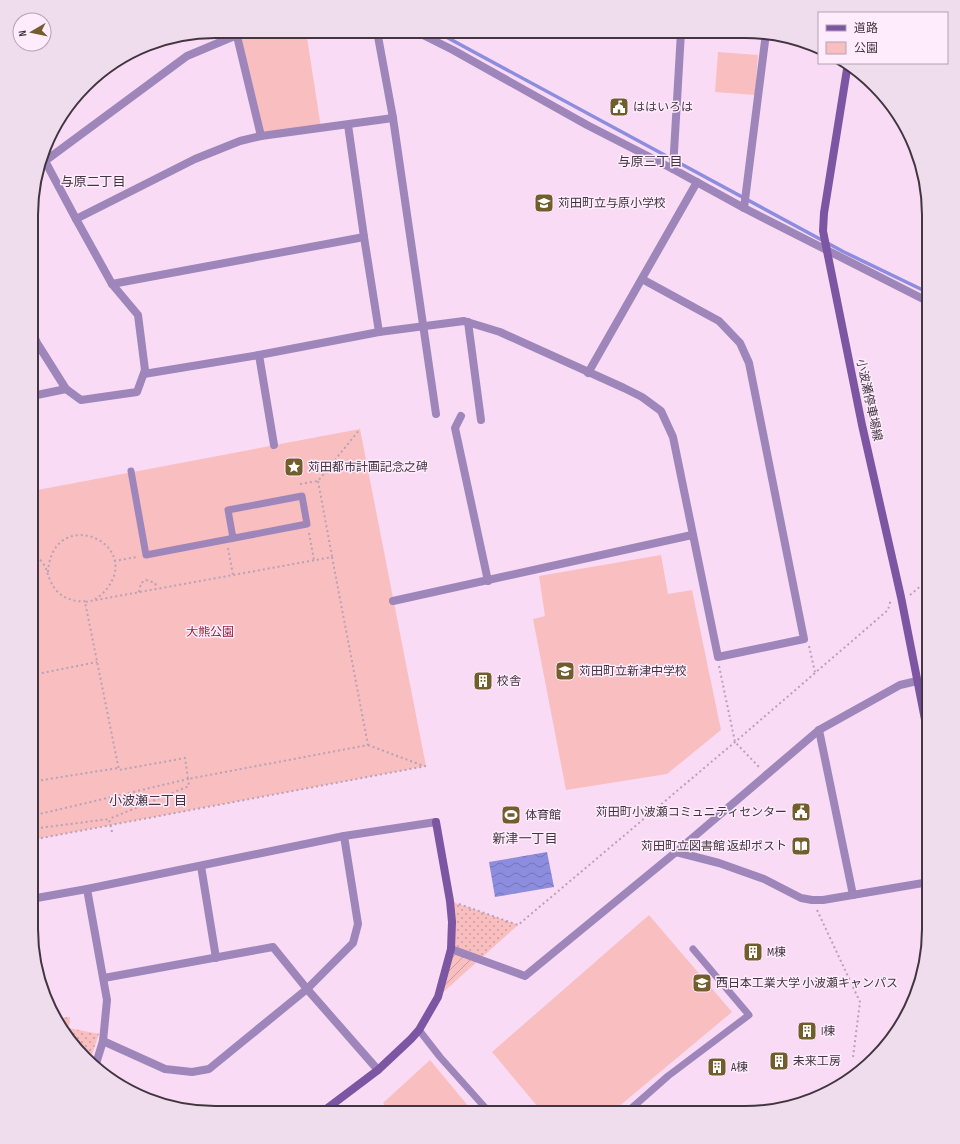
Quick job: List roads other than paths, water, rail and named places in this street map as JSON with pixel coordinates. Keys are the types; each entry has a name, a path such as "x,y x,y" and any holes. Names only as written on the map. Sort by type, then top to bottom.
{"main road":[{"name":"小波瀬停車場線","path":"847,71 824,213 823,231 862,426 901,597 922,706"},
{"path":"331,1106 378,1070 419,1030 438,997 450,949 452,922 450,901 436,822"}],"street":[{"path":"47,159 187,56 225,38"},
{"path":"237,38 261,136"},
{"path":"378,38 393,118 436,414"},
{"path":"428,38 744,208 922,298"},
{"path":"672,168 681,38"},
{"path":"744,208 765,39"},
{"path":"76,219 195,159 240,141 261,136 393,118"},
{"path":"348,125 379,332"},
{"path":"38,345 66,389 81,400 137,392 144,374 145,370 138,315 112,284 45,164"},
{"path":"588,373 697,182"},
{"path":"112,284 364,237"},
{"path":"144,374 259,355 379,332 464,321 500,332 642,397 661,411 673,437 718,657 804,639 749,363 740,343 719,321 642,279"},
{"path":"468,322 481,420"},
{"path":"259,355 274,445"},
{"path":"38,395 66,389"},
{"path":"461,416 455,428 488,581"},
{"path":"393,601 692,535"},
{"path":"450,949 525,976 676,852 819,730 900,685 917,681"},
{"path":"819,730 853,895"},
{"path":"38,898 344,836 436,822"},
{"path":"104,1041 165,1069 192,1072 210,1068 307,989 353,943 358,924 344,836"},
{"path":"676,852 764,879 801,898 812,900 823,900 922,883"},
{"path":"201,866 216,958"},
{"path":"87,889 107,1000 104,1041 97,1061"},
{"path":"104,978 273,947 307,989 378,1070"}],"lane":[{"path":"131,471 146,555 307,524 302,496 228,510 233,538"},
{"path":"634,1106 668,1076 748,1015 693,949"},
{"path":"419,1030 440,1057 484,1106"}],"water":[{"path":"547,852 554,887 495,897 489,862"}],"waterway":[{"path":"448,38 844,252 922,290"}],"place":[{"name":"ははいろは","path":"619,107"},
{"name":"苅田町立与原小学校","path":"544,203"},
{"name":"苅田都市計画記念之碑","path":"294,467"},
{"name":"苅田町立新津中学校","path":"565,671"},
{"name":"校舎","path":"483,681"},
{"name":"苅田町小波瀬コミュニティセンター","path":"801,812"},
{"name":"体育館","path":"511,815"},
{"name":"苅田町立図書館 返却ポスト","path":"801,846"},
{"name":"M棟","path":"753,952"},
{"name":"西日本工業大学 小波瀬キャンパス","path":"702,983"},
{"name":"I棟","path":"807,1031"},
{"name":"未来工房","path":"779,1061"},
{"name":"A棟","path":"717,1067"}],"district":[{"name":"与原三丁目","path":"650,162"},
{"name":"与原二丁目","path":"93,182"},
{"name":"小波瀬二丁目","path":"148,801"},
{"name":"新津一丁目","path":"525,839"}],"park label":[{"name":"大熊公園","path":"210,632"}]}
